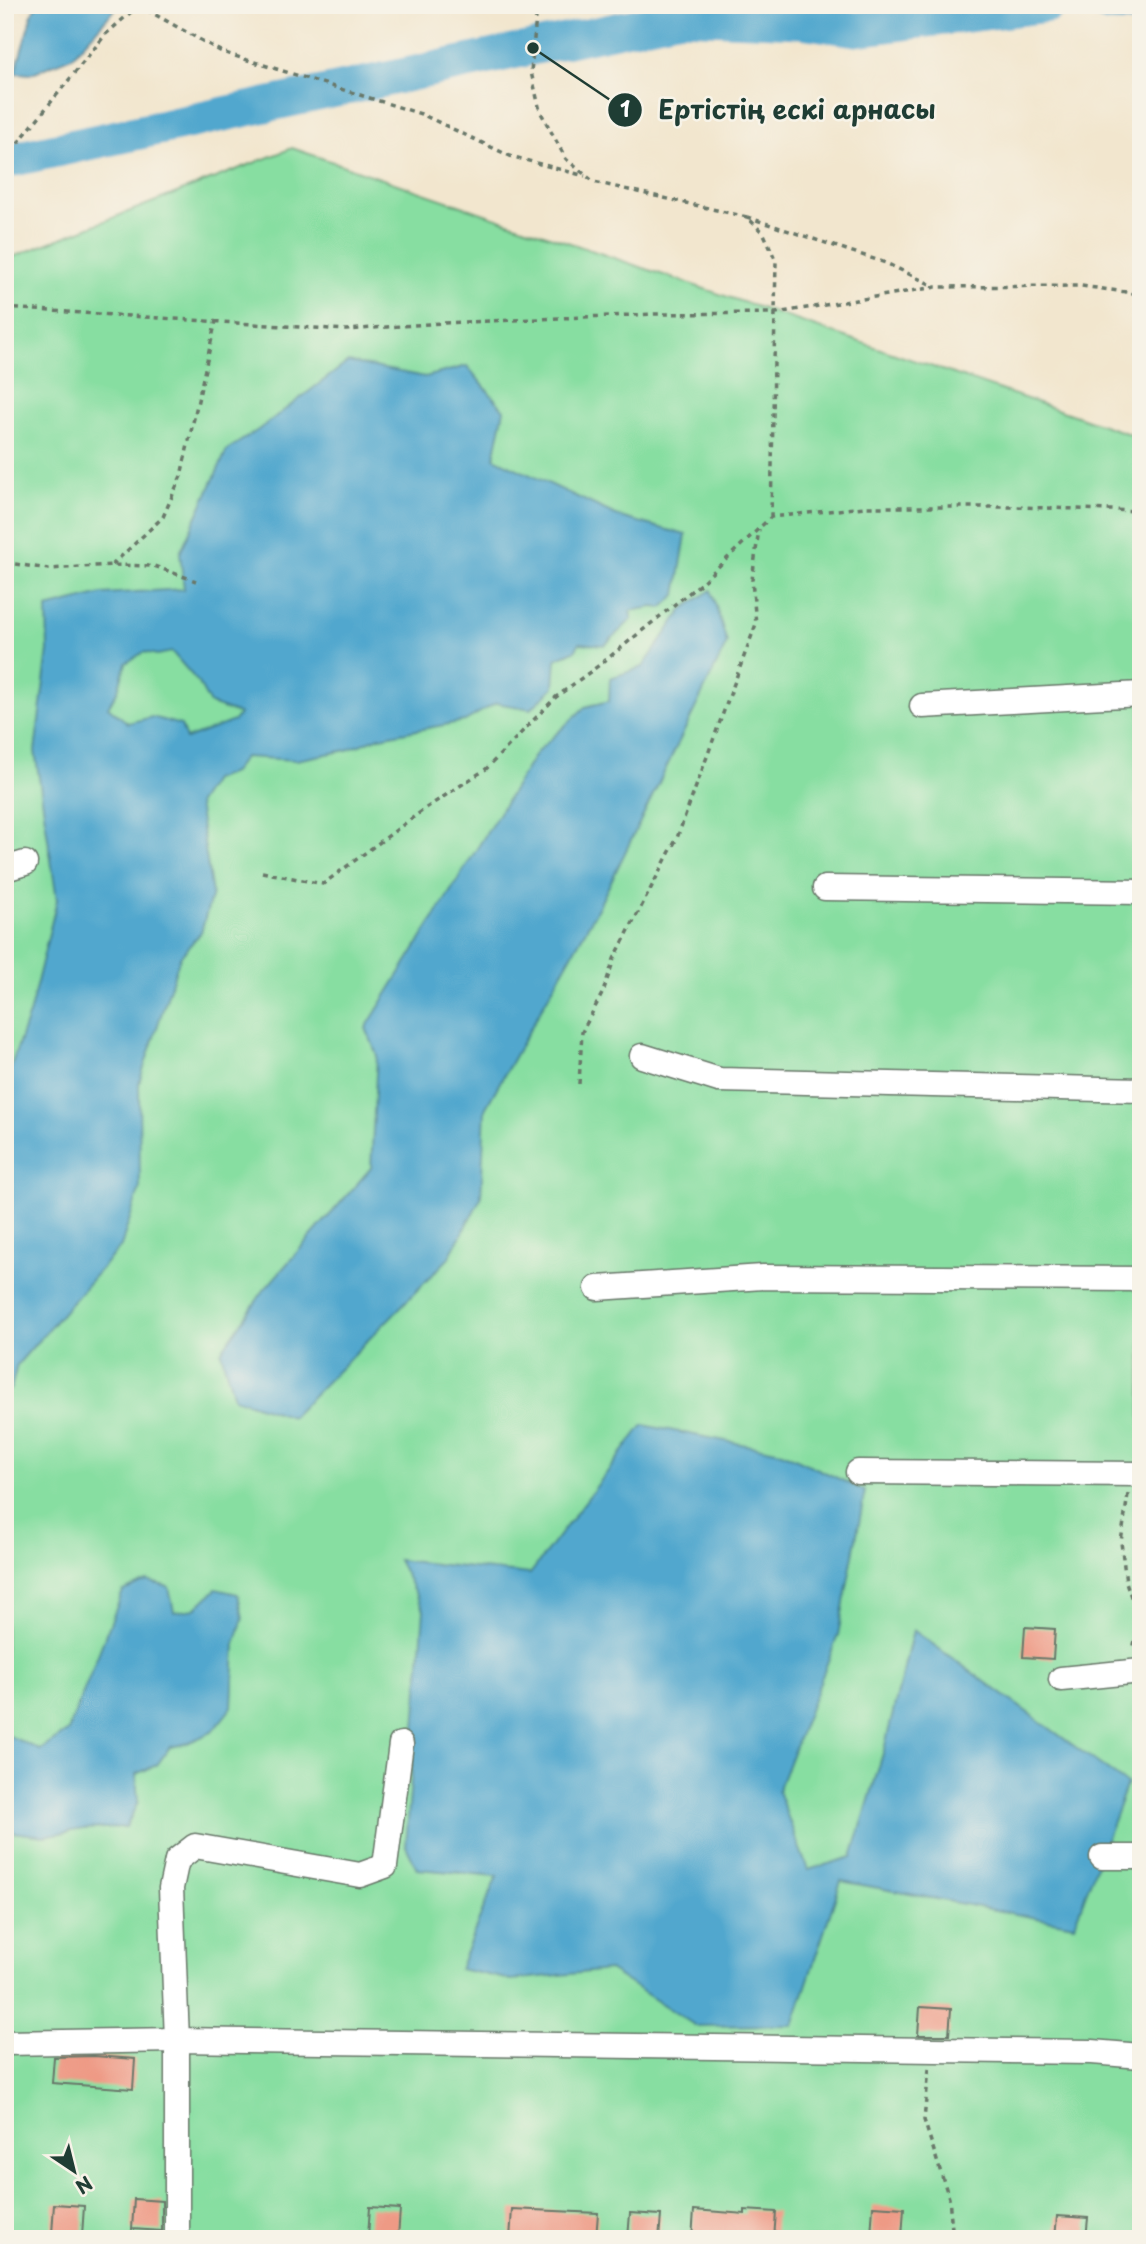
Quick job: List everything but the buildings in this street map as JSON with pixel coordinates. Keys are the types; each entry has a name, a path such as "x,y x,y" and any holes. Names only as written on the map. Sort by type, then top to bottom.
{"street":[{"path":"922,706 1141,694"},
{"path":"825,888 1141,892"},
{"path":"642,1056 719,1080 1141,1090"},
{"path":"597,1288 763,1277 1141,1279"},
{"path":"858,1472 1136,1474"},
{"path":"1061,1679 1135,1672"},
{"path":"177,2239 177,2040 171,1888 177,1860 195,1846 360,1875 385,1866 401,1744"},
{"path":"1102,1857 1141,1857"},
{"path":"5,2043 177,2040 1092,2052 1141,2056"}],"path":[{"path":"5,159 106,34 138,5 222,52 421,114 510,156 587,176"},
{"path":"537,5 531,72 540,111 566,159 594,182 747,217 886,263 936,287"},
{"path":"747,217 764,234 776,261 771,517"},
{"path":"5,308 346,330 656,314 776,313 936,287 1081,286 1141,294"},
{"path":"112,565 163,517 181,476 216,320"},
{"path":"262,872 323,884 426,808 486,769 556,696 602,663 700,584 771,517 865,508 1141,511"},
{"path":"579,1084 582,1032 603,992 614,959 677,838 756,624 752,580 759,527"},
{"path":"15,564 49,569 112,565 154,566 196,581"},
{"path":"1135,1672 1139,1620 1126,1582 1121,1542 1136,1474"},
{"path":"930,2050 924,2120 949,2198 953,2239"}],"green space":[{"path":"292,148 1141,438 1141,2239 5,2239 5,260"}],"water":[{"path":"37,5 119,5 72,57 30,74 15,73"},
{"path":"348,362 425,377 467,366 504,410 494,458 620,517 686,535 676,595 662,608 630,611 632,619 605,645 579,643 576,650 556,659 554,687 531,709 496,703 465,721 380,737 347,750 296,760 244,757 233,773 213,780 198,803 212,894 201,932 180,957 139,1083 140,1187 121,1246 17,1365 11,1389 5,1392 5,1084 30,1011 57,900 35,751 48,651 47,608 102,594 184,589 180,553 227,450","holes":["144,652 157,655 172,652 198,682 210,704 239,714 234,721 186,739 181,725 152,717 128,723 108,707 118,690 126,663"]},
{"path":"711,590 727,643 598,908 485,1109 481,1198 448,1259 292,1417 234,1398 221,1352 264,1290 371,1168 377,1055 366,1028 536,753 585,707 609,701 610,678 643,667 683,609"},
{"path":"643,1425 782,1452 865,1491 838,1635 778,1791 808,1870 852,1857 884,1750 913,1630 1127,1784 1074,1925 841,1881 793,2025 696,2026 609,1970 511,1980 459,1969 497,1876 417,1869 406,1846 424,1610 398,1560 530,1574"},
{"path":"147,1581 169,1587 174,1612 195,1609 216,1589 238,1594 243,1618 235,1644 232,1707 212,1732 185,1744 170,1747 157,1765 136,1774 138,1802 126,1827 83,1829 44,1836 5,1831 5,1734 40,1750 68,1731 123,1591"}],"waterway":[{"path":"5,161 681,16 801,21 856,29 1048,5"},
{"path":"1108,5 1141,6"}],"place":[{"name":"Ертістің ескі арнасы","path":"533,48"}]}
